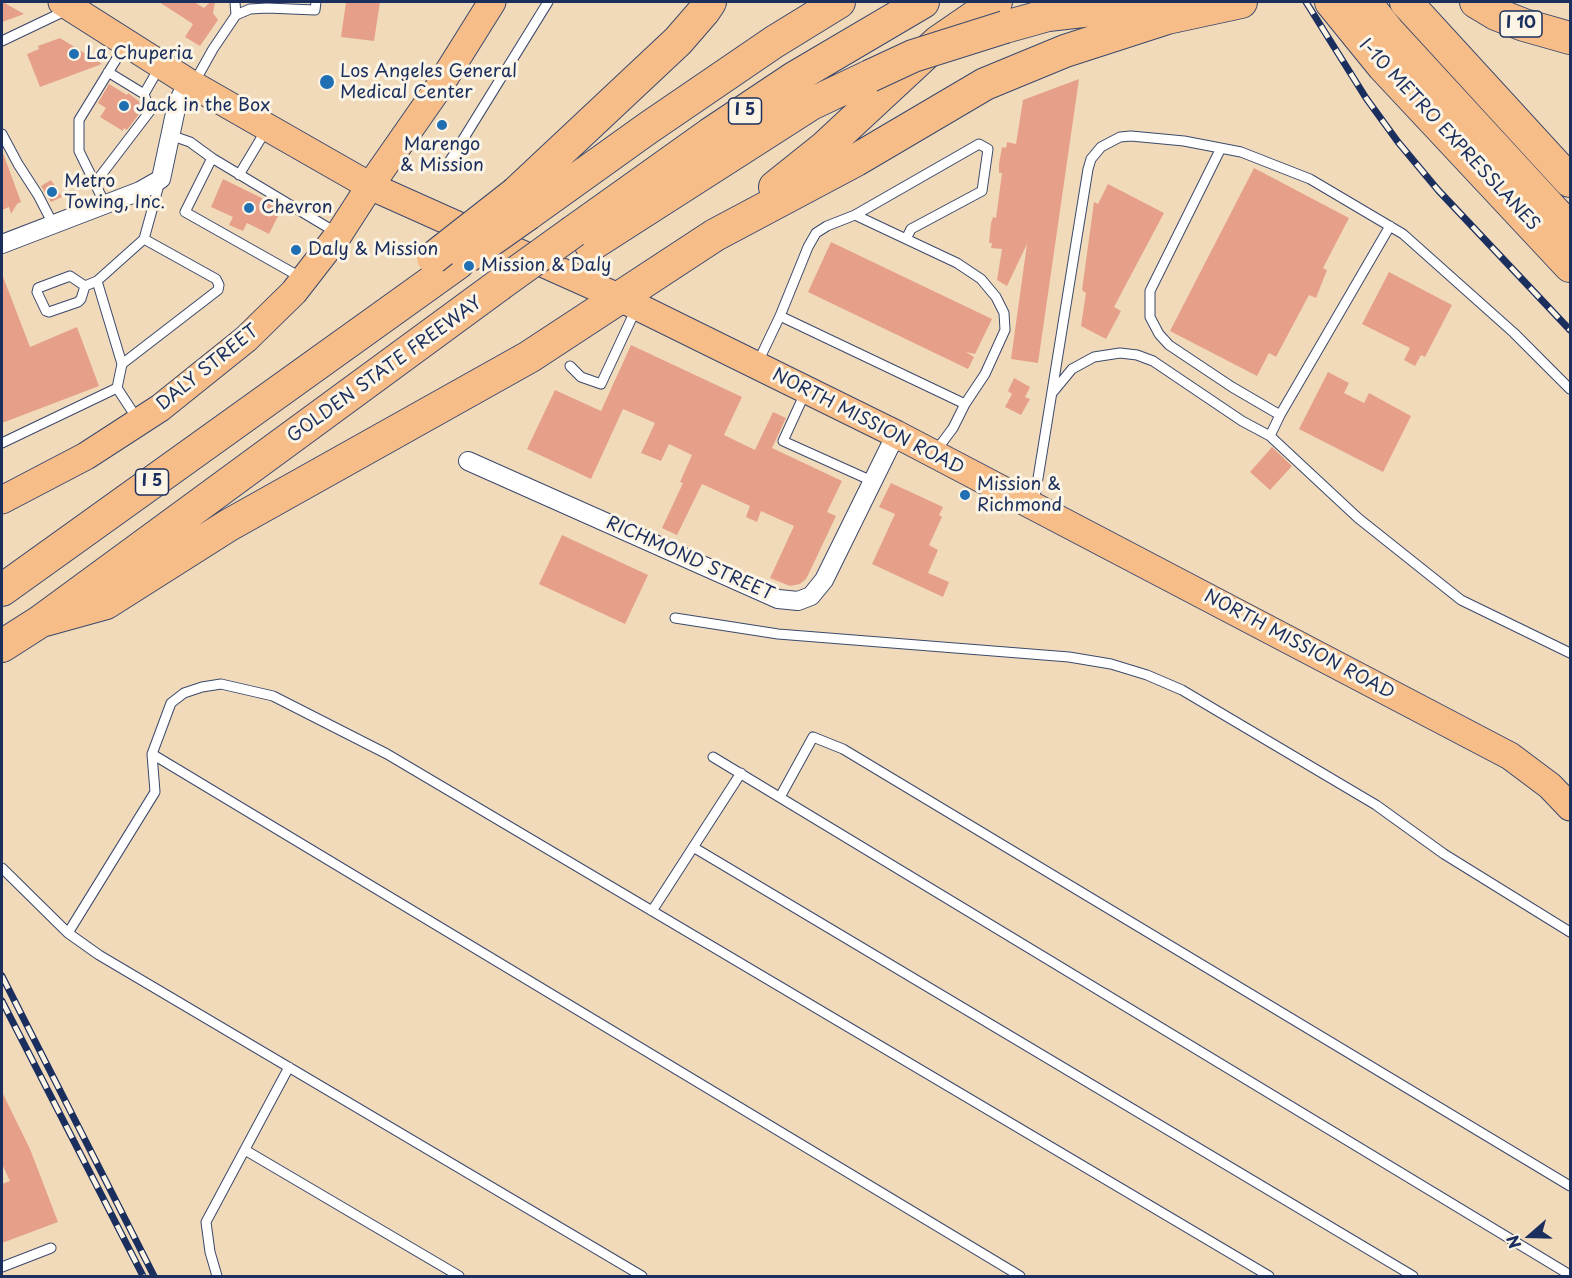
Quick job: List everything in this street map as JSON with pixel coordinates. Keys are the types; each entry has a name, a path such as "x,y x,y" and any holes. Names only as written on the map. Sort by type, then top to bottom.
{"highway":[{"path":"522,203 678,41 710,2"},
{"name":"I 5","path":"2,590 304,374 445,261 522,203 648,128 765,48 839,2"},
{"name":"I 5","path":"582,238 710,134 794,78 922,2"},
{"path":"2,646 41,621 106,603 122,577 229,525 628,302 825,147 938,42 1000,14 1048,15 1164,10 1241,2"},
{"name":"I-10 METRO EXPRESSLANES","path":"1331,2 1383,66 1570,266"},
{"name":"I-10 METRO EXPRESSLANES","path":"1365,2 1388,31 1570,230"},
{"path":"1406,2 1570,181"},
{"name":"I 10","path":"1476,2 1496,14 1524,25 1570,38"},
{"path":"715,235 856,160 985,84 1164,10"},
{"path":"582,238 811,104 1000,14"},
{"name":"GOLDEN STATE FREEWAY","path":"122,577 452,321 510,289 582,238"}],"main road":[{"name":"DALY STREET","path":"2,500 86,456 160,408 246,339 294,292 339,234 437,90 492,2"},
{"name":"NORTH MISSION ROAD","path":"67,5 190,83 269,126 370,186 628,302 896,434 1510,756 1550,786 1570,807"}],"street":[{"path":"2,244 140,191 161,178 177,104 190,83"},
{"name":"RICHMOND STREET","path":"468,462 778,599 798,601 811,596 824,580 896,434"}],"lane":[{"path":"235,2 236,15"},
{"path":"190,83 236,15 250,9 315,10 316,2"},
{"path":"446,167 548,2"},
{"path":"2,41 67,5"},
{"path":"105,204 79,152 79,120 126,43"},
{"path":"144,94 161,64"},
{"path":"95,183 150,111 144,94 108,72"},
{"path":"239,174 269,126"},
{"path":"2,134 39,195 53,224"},
{"path":"170,135 190,142 212,158 339,234"},
{"path":"1033,506 1088,169 1094,155 1110,141 1131,136 1184,141 1241,152 1310,179 1403,234 1514,333 1570,389"},
{"path":"756,366 816,233 855,215 979,144 988,149 982,191 911,229 906,239"},
{"path":"1221,148 1150,291 1150,317 1159,334 1169,345 1232,387 1280,415"},
{"path":"212,158 185,212 304,279"},
{"path":"85,286 97,281 144,239 161,178"},
{"path":"855,215 957,263 981,279 996,297 1004,313 1005,330 985,374 934,454"},
{"path":"1270,436 1390,226"},
{"path":"122,364 218,290 219,285 216,279 144,239"},
{"path":"70,276 85,286 84,295 78,302 49,312 43,308 37,292 40,285 70,276"},
{"path":"97,281 122,364 117,388 139,422"},
{"path":"570,366 581,377 601,384 628,302"},
{"path":"780,316 965,404"},
{"path":"1051,397 1060,382 1079,364 1102,355 1128,353 1153,361 1242,421 1270,436 1358,518 1461,600 1570,653"},
{"path":"2,443 117,388"},
{"path":"806,390 783,441 872,481"},
{"path":"675,618 778,634 1069,657 1111,664 1147,675 1182,690 1376,805 1444,854 1570,932"},
{"path":"68,933 155,792 152,754 171,703 184,693 221,684 273,696 387,754 1269,1276"},
{"path":"780,797 813,737 843,749 1570,1186"},
{"path":"152,754 1020,1276"},
{"path":"713,757 1570,1275"},
{"path":"652,911 741,773"},
{"path":"693,847 1413,1276"},
{"path":"2,868 68,933 99,955 642,1276"},
{"path":"217,1276 210,1252 206,1222 289,1067"},
{"path":"245,1150 459,1276"},
{"path":"2,1267 51,1248"}],"building":[{"path":"3,2 24,14 2,22"},
{"path":"159,2 194,2 204,8 210,2 215,2 213,13 218,20 200,46 185,37 193,24"},
{"path":"346,2 380,2 374,41 341,37"},
{"path":"60,38 102,64 40,87 27,54 39,49 38,46"},
{"path":"1079,79 1038,363 1011,359 1027,244 1007,286 997,280 1002,249 991,248 992,243 989,243 991,223 993,217 996,218 1002,173 999,173 999,164 1002,147 1006,148 1007,142 1016,144 1023,100"},
{"path":"109,84 140,102 142,110 127,130 124,128 123,131 100,117 106,108 98,103"},
{"path":"3,153 21,202 11,214 9,207 2,210"},
{"path":"1254,168 1349,218 1323,268 1327,270 1316,298 1309,295 1276,357 1269,353 1257,376 1170,331"},
{"path":"223,179 282,208 269,234 247,223 243,231 229,225 233,217 211,207"},
{"name":"Metro Towing, Inc.","path":"51,180 62,197 51,202 41,186"},
{"path":"1108,184 1164,213 1114,307 1121,311 1106,339 1081,326 1086,293 1082,290 1094,202 1098,204"},
{"path":"831,242 992,319 975,354 966,352 974,357 968,369 808,292"},
{"path":"1389,272 1452,305 1425,357 1421,355 1415,366 1404,360 1410,348 1362,324"},
{"path":"2,274 30,347 77,327 99,386 2,423"},
{"path":"631,345 742,397 724,435 755,450 773,412 786,418 772,448 842,481 827,512 836,516 806,579 800,584 790,586 770,578 794,526 761,511 757,522 746,517 750,506 702,484 677,535 662,528 683,483 680,482 692,455 669,444 661,461 641,453 655,423 623,409 591,479 527,449 555,390 601,411"},
{"path":"1328,372 1349,383 1344,393 1364,403 1369,393 1411,416 1383,472 1299,429"},
{"path":"1014,378 1030,387 1025,397 1030,399 1021,415 1005,407 1012,394 1008,391"},
{"path":"1272,447 1292,466 1270,490 1250,472"},
{"path":"891,483 943,507 939,515 942,517 929,545 938,550 928,573 949,582 943,597 872,564 895,514 879,507"},
{"path":"562,535 648,575 625,624 539,584"},
{"path":"2,1092 30,1149 58,1222 2,1243 2,1184 10,1181 2,1164"}],"railway":[{"path":"1306,2 1366,98 1398,142 1438,190 1570,330"},
{"path":"2,976 154,1276"},
{"path":"2,1001 143,1276"}],"place":[{"name":"La Chuperia","path":"74,54"},
{"name":"Los Angeles General Medical Center","path":"327,82"},
{"name":"Jack in the Box","path":"124,106"},
{"name":"Marengo & Mission","path":"442,125"},
{"name":"Metro Towing, Inc.","path":"52,192"},
{"name":"Chevron","path":"249,208"},
{"name":"Daly & Mission","path":"296,250"},
{"name":"Mission & Daly","path":"469,266"},
{"name":"Mission & Richmond","path":"965,495"}]}
